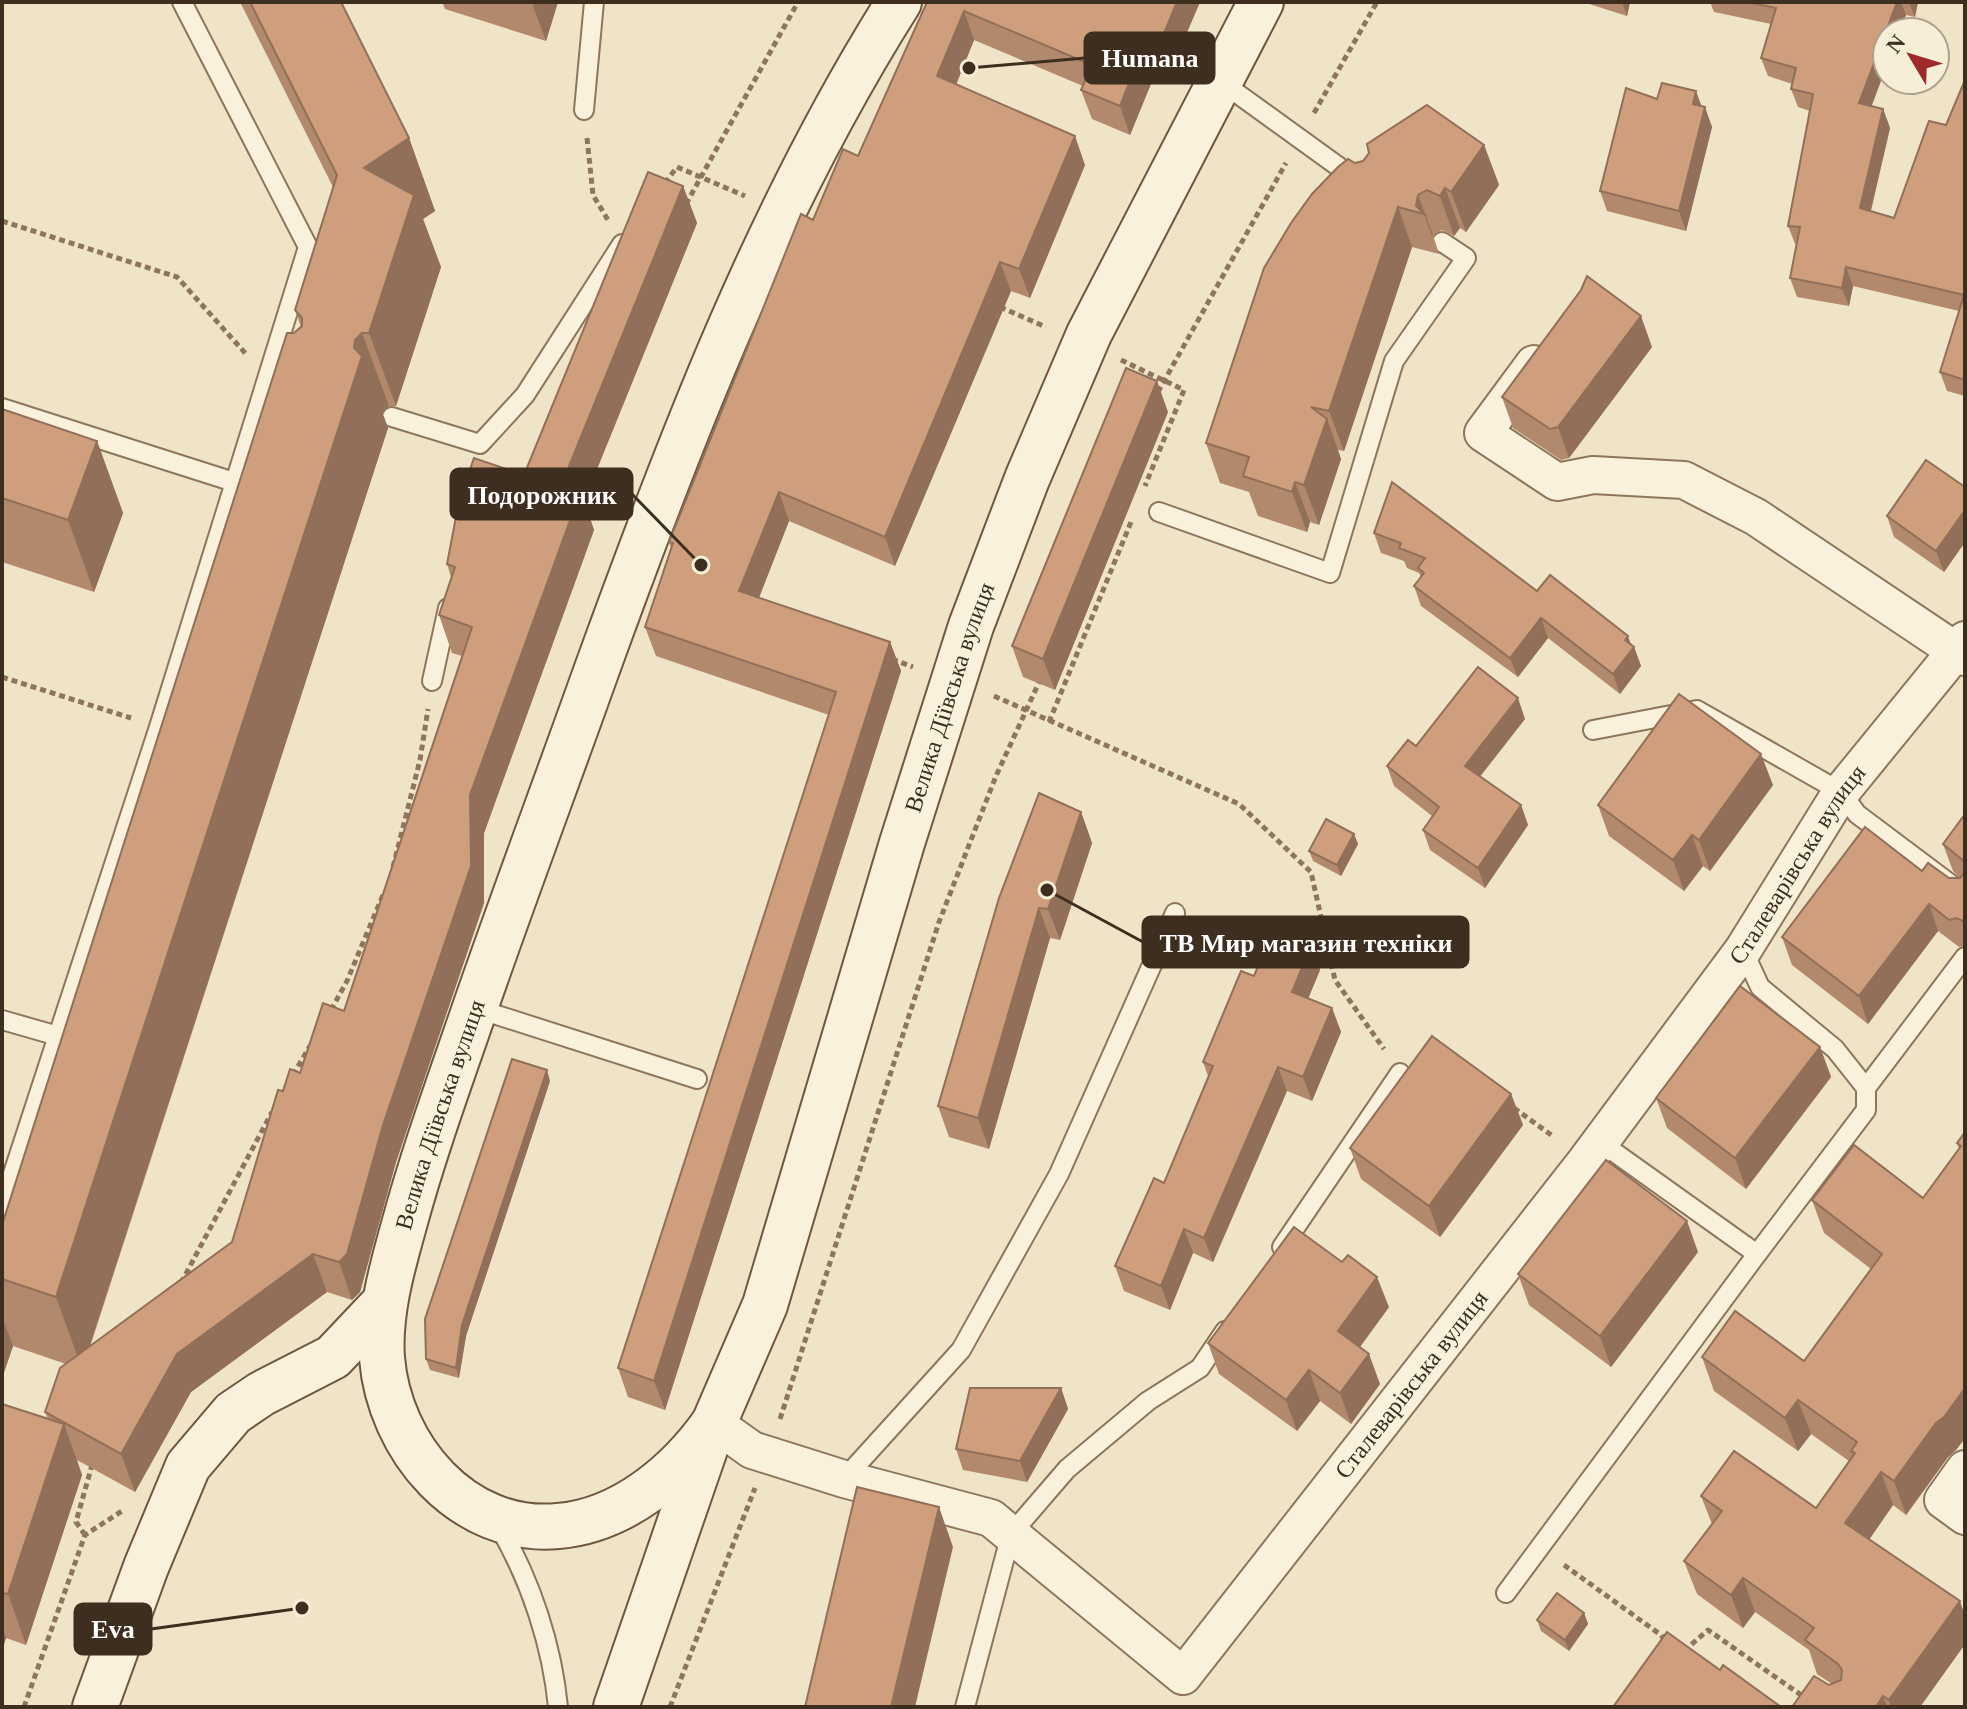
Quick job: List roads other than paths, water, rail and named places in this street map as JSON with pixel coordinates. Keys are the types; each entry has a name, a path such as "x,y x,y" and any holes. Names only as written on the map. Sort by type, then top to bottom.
{"main road":[{"name":"Велика Діївська вулиця","path":"714,1423 694,1451 663,1479 629,1503 594,1520 556,1527 519,1525 480,1512 445,1488 416,1456 388,1400 382,1355 385,1302 412,1195 475,1008 653,512 710,370 784,213 845,95 899,2"},
{"name":"Велика Діївська вулиця","path":"616,1707 714,1423 765,1305 902,843 971,626 1027,479 1085,344 1261,2"},
{"name":"Велика Діївська вулиця","path":"95,1707 146,1567 188,1466 233,1413 261,1394 333,1357 385,1302"}],"street":[{"name":"Сталеварівська вулиця","path":"714,1423 752,1450 844,1479 991,1518 1183,1676 1593,1152 1743,950 1841,792 1962,649 1756,517 1684,480 1593,475 1557,482 1483,433 1557,333"},
{"path":"1965,1469 1943,1500 1965,1516"}],"lane":[{"path":"2,1207 159,727 234,482 273,380 308,247 182,2"},
{"path":"584,110 594,2"},
{"path":"1220,81 1372,191"},
{"path":"1159,512 1330,573 1394,361 1466,258 1442,242"},
{"path":"392,417 479,452 525,395 622,244"},
{"path":"2,408 234,482"},
{"path":"432,681 453,584"},
{"path":"1593,730 1697,710 1841,792 1857,814 1965,895"},
{"path":"844,1479 961,1350 1059,1174 1175,913"},
{"path":"1743,950 1760,987 1835,1049 1866,1088"},
{"path":"1506,1593 1866,1110 1866,1088 1965,957"},
{"path":"475,1008 697,1079"},
{"path":"2,1020 58,1036"},
{"path":"1270,1266 1400,1073"},
{"path":"1593,1152 1757,1254"},
{"path":"965,1707 1011,1534 1067,1469 1148,1401 1200,1368 1235,1317"},
{"name":"Велика Діївська вулиця","path":"480,1512 500,1528 521,1567 548,1649 558,1707"}],"place":[{"name":"Humana","path":"969,68"},
{"name":"Подорожник","path":"701,565"},
{"name":"ТВ Мир магазин техніки","path":"1047,890"},
{"name":"Eva","path":"302,1608"}]}
